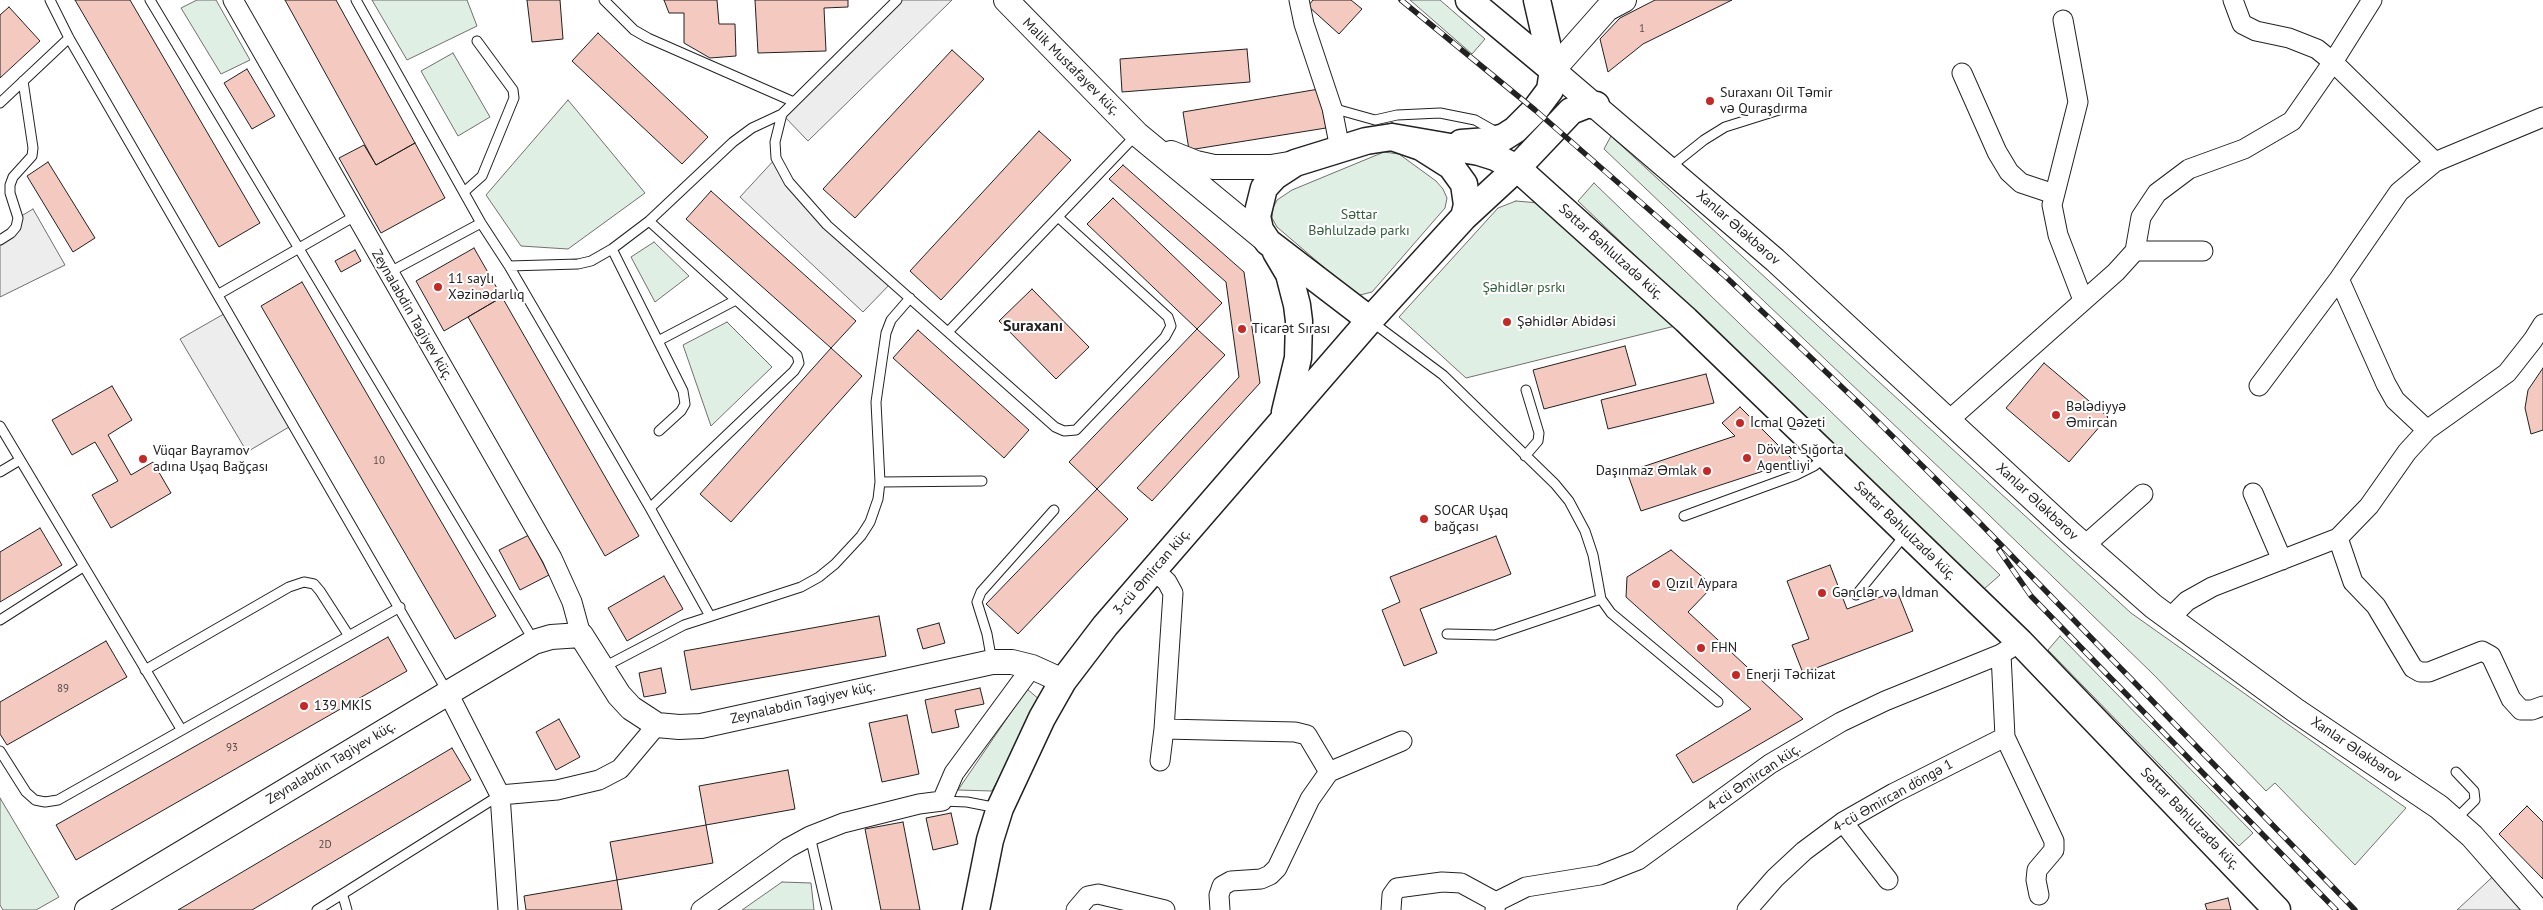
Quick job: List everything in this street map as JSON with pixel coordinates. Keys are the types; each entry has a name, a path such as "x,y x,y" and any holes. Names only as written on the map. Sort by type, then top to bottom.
{"main road":[{"path":"1469,0 1553,70"},
{"path":"1392,137 1470,143 1504,137 1515,130 1544,101 1550,90 1553,70 1538,0"},
{"path":"1282,419 1464,216 1517,168 1571,111 1586,105 1596,105"},
{"path":"1392,137 1408,141 1431,152 1459,175 1467,194 1464,216"},
{"name":"Səttar Bəhlulzadə küç.","path":"1392,137 1479,152 1495,157 1517,168 1686,320 1906,533 2010,648 2274,909"},
{"name":"3-cü Əmircan küç.","path":"976,910 990,840 1000,808 1042,718 1063,681 1105,626 1282,419 1290,396 1298,358 1298,305 1289,274 1268,242 1259,223 1259,202 1264,188 1275,176 1295,163 1366,141 1392,137"},
{"path":"1268,242 1370,320"}],"street":[{"name":"Zeynalabdin Tagiyev küç.","path":"232,0 552,558 572,602 581,635 619,695 631,708 657,725 701,726 992,662 1012,662 1032,667 1063,681"},
{"name":"Malik Mustafayev küç.","path":"1006,0 1137,134"},
{"path":"1299,0 1304,24 1332,108 1340,149"},
{"path":"2233,0 2242,24 2256,31 2289,38 2317,49 2333,62 2435,162"},
{"path":"1949,420 2116,272 2135,251 2141,217 2157,193 2189,169 2244,149 2292,121 2333,62 2372,0"},
{"path":"1553,70 1616,5"},
{"path":"2063,20 2078,102 2052,205 2058,236 2083,300"},
{"name":"Xanlar Ələkbərov","path":"1553,70 1775,260 2084,546 2169,619 2295,710 2403,782 2455,820 2537,910"},
{"path":"1962,73 1997,152 2009,172 2021,183 2054,194"},
{"path":"2259,386 2339,279 2399,192 2435,162 2543,118"},
{"path":"1137,134 1179,158 1214,167 1271,167 1295,163"},
{"path":"1137,134 1268,242"},
{"path":"2135,251 2203,251"},
{"path":"2339,279 2395,400 2427,430"},
{"path":"2169,619 2186,600 2212,587 2338,538 2370,506 2407,452 2427,430 2507,373 2543,324"},
{"path":"2253,493 2282,560"},
{"path":"2084,546 2143,494"},
{"path":"2338,538 2353,582 2376,606 2413,668 2420,672 2429,672 2482,651 2491,656 2511,699 2520,710 2532,710 2543,706"},
{"path":"1154,570 1167,582 1173,593 1164,729 1160,761"},
{"name":"Zeynalabdin Tagiyev küç.","path":"87,910 534,642 551,637 581,635"},
{"path":"2010,648 2005,737 2054,840 2054,850 2036,870 2039,895"},
{"name":"4-cü Əmircan küç.","path":"1495,906 1526,887 1600,875 1638,860 1770,764 1841,722 1885,701 2010,648"},
{"path":"701,910 788,848 810,836 843,823 919,804 942,801 954,773 1032,667"},
{"path":"448,693 500,795 508,910"},
{"path":"500,795 557,790 599,780 620,768 657,725"},
{"path":"1164,729 1295,732 1307,735 1329,772"},
{"name":"4-cü Əmircan döngə 1","path":"1747,910 1775,878 1804,851 1843,822 1902,788 2005,737"},
{"path":"1220,910 1219,895 1222,886 1231,881 1261,879 1270,875 1277,868 1310,799 1329,772 1402,741"},
{"path":"1843,822 1888,880"},
{"path":"1391,910 1392,895 1397,888 1442,882 1461,883 1495,906"},
{"path":"1076,910 1088,896 1098,894 1165,910"}],"lane":[{"path":"50,0 69,38 219,294 448,693"},
{"path":"150,0 534,642"},
{"path":"356,0 481,223 510,266 710,616"},
{"path":"604,0 634,30 648,38 794,102"},
{"path":"510,266 578,264 591,261 612,249 649,221 733,142 752,128 782,114 892,2"},
{"path":"0,103 69,38"},
{"path":"464,192 482,176 514,98 513,90 477,41"},
{"path":"0,240 11,233 16,226 18,218 10,193 10,184 13,177 32,156 33,148 22,81"},
{"path":"1332,108 1375,120 1397,115 1440,113 1475,120 1504,137"},
{"path":"1669,168 1704,140 1725,127 1779,110"},
{"path":"782,114 774,142 776,158 789,182 827,225 1055,427 1064,431 1076,430 1165,337 1171,326 1168,317 1058,217"},
{"path":"948,332 1137,134"},
{"path":"219,294 355,216"},
{"path":"649,221 797,355 799,363 794,371 650,508"},
{"path":"388,273 481,223"},
{"path":"612,249 683,392 685,404 680,412 659,431"},
{"path":"602,668 684,625 801,587 819,577 835,564 861,536 875,506 880,482 877,386 886,333 891,320 910,298"},
{"path":"658,341 736,300"},
{"path":"1370,320 1443,375 1555,484 1569,501 1585,531 1593,555 1602,600 1611,612 1718,702"},
{"path":"1525,456 1538,441 1538,434 1526,390"},
{"path":"0,426 83,568 181,729"},
{"path":"1684,516 1796,475 1814,466 1827,456"},
{"path":"0,472 20,460"},
{"path":"880,482 982,481"},
{"path":"992,662 987,634 977,602 981,592 1054,510"},
{"path":"1856,595 1906,533"},
{"path":"0,620 83,568"},
{"path":"146,670 290,587 304,582 314,584 320,591 349,636"},
{"path":"1447,634 1495,635 1602,600"},
{"path":"0,751 26,792 35,800 46,802 58,800 400,607"},
{"path":"2455,820 2475,800 2474,791 2456,772"},
{"path":"318,910 343,896 500,795"},
{"path":"942,801 967,802 1000,808"},
{"path":"810,836 826,910"},
{"path":"343,896 347,910"}],"green space":[{"path":"197,0 216,0 250,60 221,74 181,8"},
{"path":"372,0 467,0 477,26 407,60"},
{"path":"1410,0 1440,0 1485,39 1472,54"},
{"path":"453,53 490,117 458,136 421,71"},
{"path":"568,100 645,193 568,249 521,246 486,195"},
{"path":"1611,136 2131,613 2406,808 2355,865 2275,783 2266,791 2153,674 1989,515 1604,149"},
{"name":"Səttar Bəhlulzadə parkı","path":"1384,152 1399,154 1436,181 1443,189 1447,198 1445,208 1372,292 1360,295 1354,293 1277,227 1272,218 1273,208 1277,200 1292,190"},
{"path":"1594,183 2000,575 1984,589 1578,201"},
{"name":"Şəhidlər psrkı","path":"1516,201 1539,203 1675,326 1466,378 1399,317 1498,208"},
{"path":"654,242 689,276 655,302 631,257"},
{"path":"727,322 772,367 711,426 683,345"},
{"path":"2060,636 2253,833 2239,846 2048,650"},
{"path":"1027,689 1040,700 992,791 958,790"},
{"path":"0,798 59,897 36,910 3,910 0,905"},
{"path":"782,882 811,883 814,910 742,910"}],"shaded area":[{"path":"897,0 952,0 808,141 782,114"},
{"path":"776,158 789,182 892,282 863,312 740,197"},
{"path":"33,209 65,265 0,297 0,240 18,218"},
{"path":"229,311 294,424 247,452 180,339"},
{"path":"2501,869 2534,910 2457,910"}],"building":[{"path":"75,0 130,0 260,223 219,247"},
{"path":"285,0 336,0 415,143 376,165"},
{"path":"527,0 560,0 563,39 532,42"},
{"path":"664,0 717,0 719,24 735,24 736,56 710,58 684,43 684,13 669,13"},
{"path":"755,0 848,0 848,7 824,8 826,51 758,53"},
{"path":"1313,0 1351,0 1362,9 1339,34 1308,6"},
{"path":"1655,0 1732,0 1643,44 1608,72 1600,39 1620,18"},
{"path":"9,7 40,41 0,78 0,15"},
{"path":"598,33 708,137 682,164 572,61"},
{"path":"1247,49 1250,82 1122,92 1120,59"},
{"path":"952,50 984,79 855,218 823,189"},
{"path":"247,69 275,116 252,129 224,83"},
{"path":"1319,89 1326,128 1189,150 1183,112"},
{"path":"1039,131 1071,160 941,300 910,271"},
{"path":"415,143 445,198 381,233 339,158 364,145 376,165"},
{"path":"48,162 95,238 73,252 27,176"},
{"name":"Ticarət Sırası","path":"1123,165 1244,272 1260,383 1152,501 1137,488 1239,377 1226,282 1109,179"},
{"path":"711,191 856,321 831,348 686,219"},
{"path":"1113,198 1222,303 1197,329 1087,224"},
{"path":"474,248 502,297 444,331 416,281"},
{"path":"355,250 361,261 341,272 335,261"},
{"path":"302,282 496,616 455,639 261,306"},
{"path":"1032,289 1089,347 1056,379 999,321"},
{"path":"502,297 639,536 605,556 468,317"},
{"path":"1197,329 1225,355 1097,489 1069,462"},
{"path":"918,330 1029,430 1004,458 893,358"},
{"path":"1625,346 1636,385 1544,409 1533,370"},
{"path":"831,348 862,376 731,522 700,494"},
{"path":"2044,363 2108,417 2069,462 2006,408"},
{"path":"2543,368 2543,430 2531,434 2525,408 2528,390"},
{"path":"1706,374 1714,403 1608,429 1601,400"},
{"path":"112,386 132,420 108,435 131,475 153,462 171,493 111,528 92,495 118,481 95,442 72,455 52,420"},
{"path":"1740,407 1794,461 1641,511 1627,472 1735,436 1722,423"},
{"path":"1097,489 1128,519 1018,634 986,604"},
{"path":"40,528 62,565 0,602 0,552"},
{"path":"529,535 549,575 520,590 499,550"},
{"path":"1496,536 1511,574 1420,609 1437,653 1404,666 1382,610 1400,602 1390,577"},
{"path":"1671,550 1713,586 1688,612 1803,719 1693,783 1676,755 1751,709 1626,597 1627,577"},
{"path":"1830,565 1847,609 1897,591 1913,631 1803,673 1792,645 1809,639 1787,581"},
{"path":"664,576 683,609 627,641 608,608"},
{"path":"879,616 886,656 691,690 684,651"},
{"path":"939,623 945,643 923,649 917,629"},
{"path":"388,637 407,671 76,860 56,825"},
{"path":"106,641 127,677 7,745 0,734 0,702"},
{"path":"661,668 666,693 644,697 639,673"},
{"path":"980,688 984,704 955,710 959,727 932,733 925,700"},
{"path":"907,715 919,774 882,782 869,723"},
{"path":"559,719 580,757 556,770 536,732"},
{"path":"452,748 471,780 252,910 178,910"},
{"path":"788,770 795,809 706,825 699,786"},
{"path":"2527,806 2543,822 2543,879 2499,834"},
{"path":"951,813 958,844 933,850 926,818"},
{"path":"903,822 920,910 881,910 865,829"},
{"path":"706,825 713,863 617,880 610,842"},
{"path":"617,880 622,910 526,910 524,896"},
{"path":"2228,898 2231,910 2207,910 2205,904"}],"railway":[{"path":"1401,0 1535,110 1726,277 1864,408 1978,521 2355,910"},
{"path":"1999,550 2031,596 2336,910"}],"place":[{"name":"Suraxanı Oil Təmir və Quraşdırma","path":"1710,101"},
{"name":"11 saylı Xəzinədarlıq","path":"438,287"},
{"name":"Şəhidlər Abidəsi","path":"1507,322"},
{"name":"Ticarət Sırası","path":"1242,329"},
{"name":"Bələdiyyə Əmircan","path":"2056,415"},
{"name":"İcmal Qəzeti","path":"1740,423"},
{"name":"Dövlət Sığorta Agentliyi","path":"1747,458"},
{"name":"Vüqar Bayramov adına Uşaq Bağçası","path":"143,459"},
{"name":"Daşınmaz Əmlak","path":"1707,471"},
{"name":"SOCAR Uşaq bağçası","path":"1424,519"},
{"name":"Qızıl Aypara","path":"1656,584"},
{"name":"Gənclər və İdman","path":"1822,593"},
{"name":"FHN","path":"1701,648"},
{"name":"Enerji Təchizat","path":"1736,675"},
{"name":"139 MKİS","path":"304,706"}],"district":[{"name":"Suraxanı","path":"1033,326"}]}
